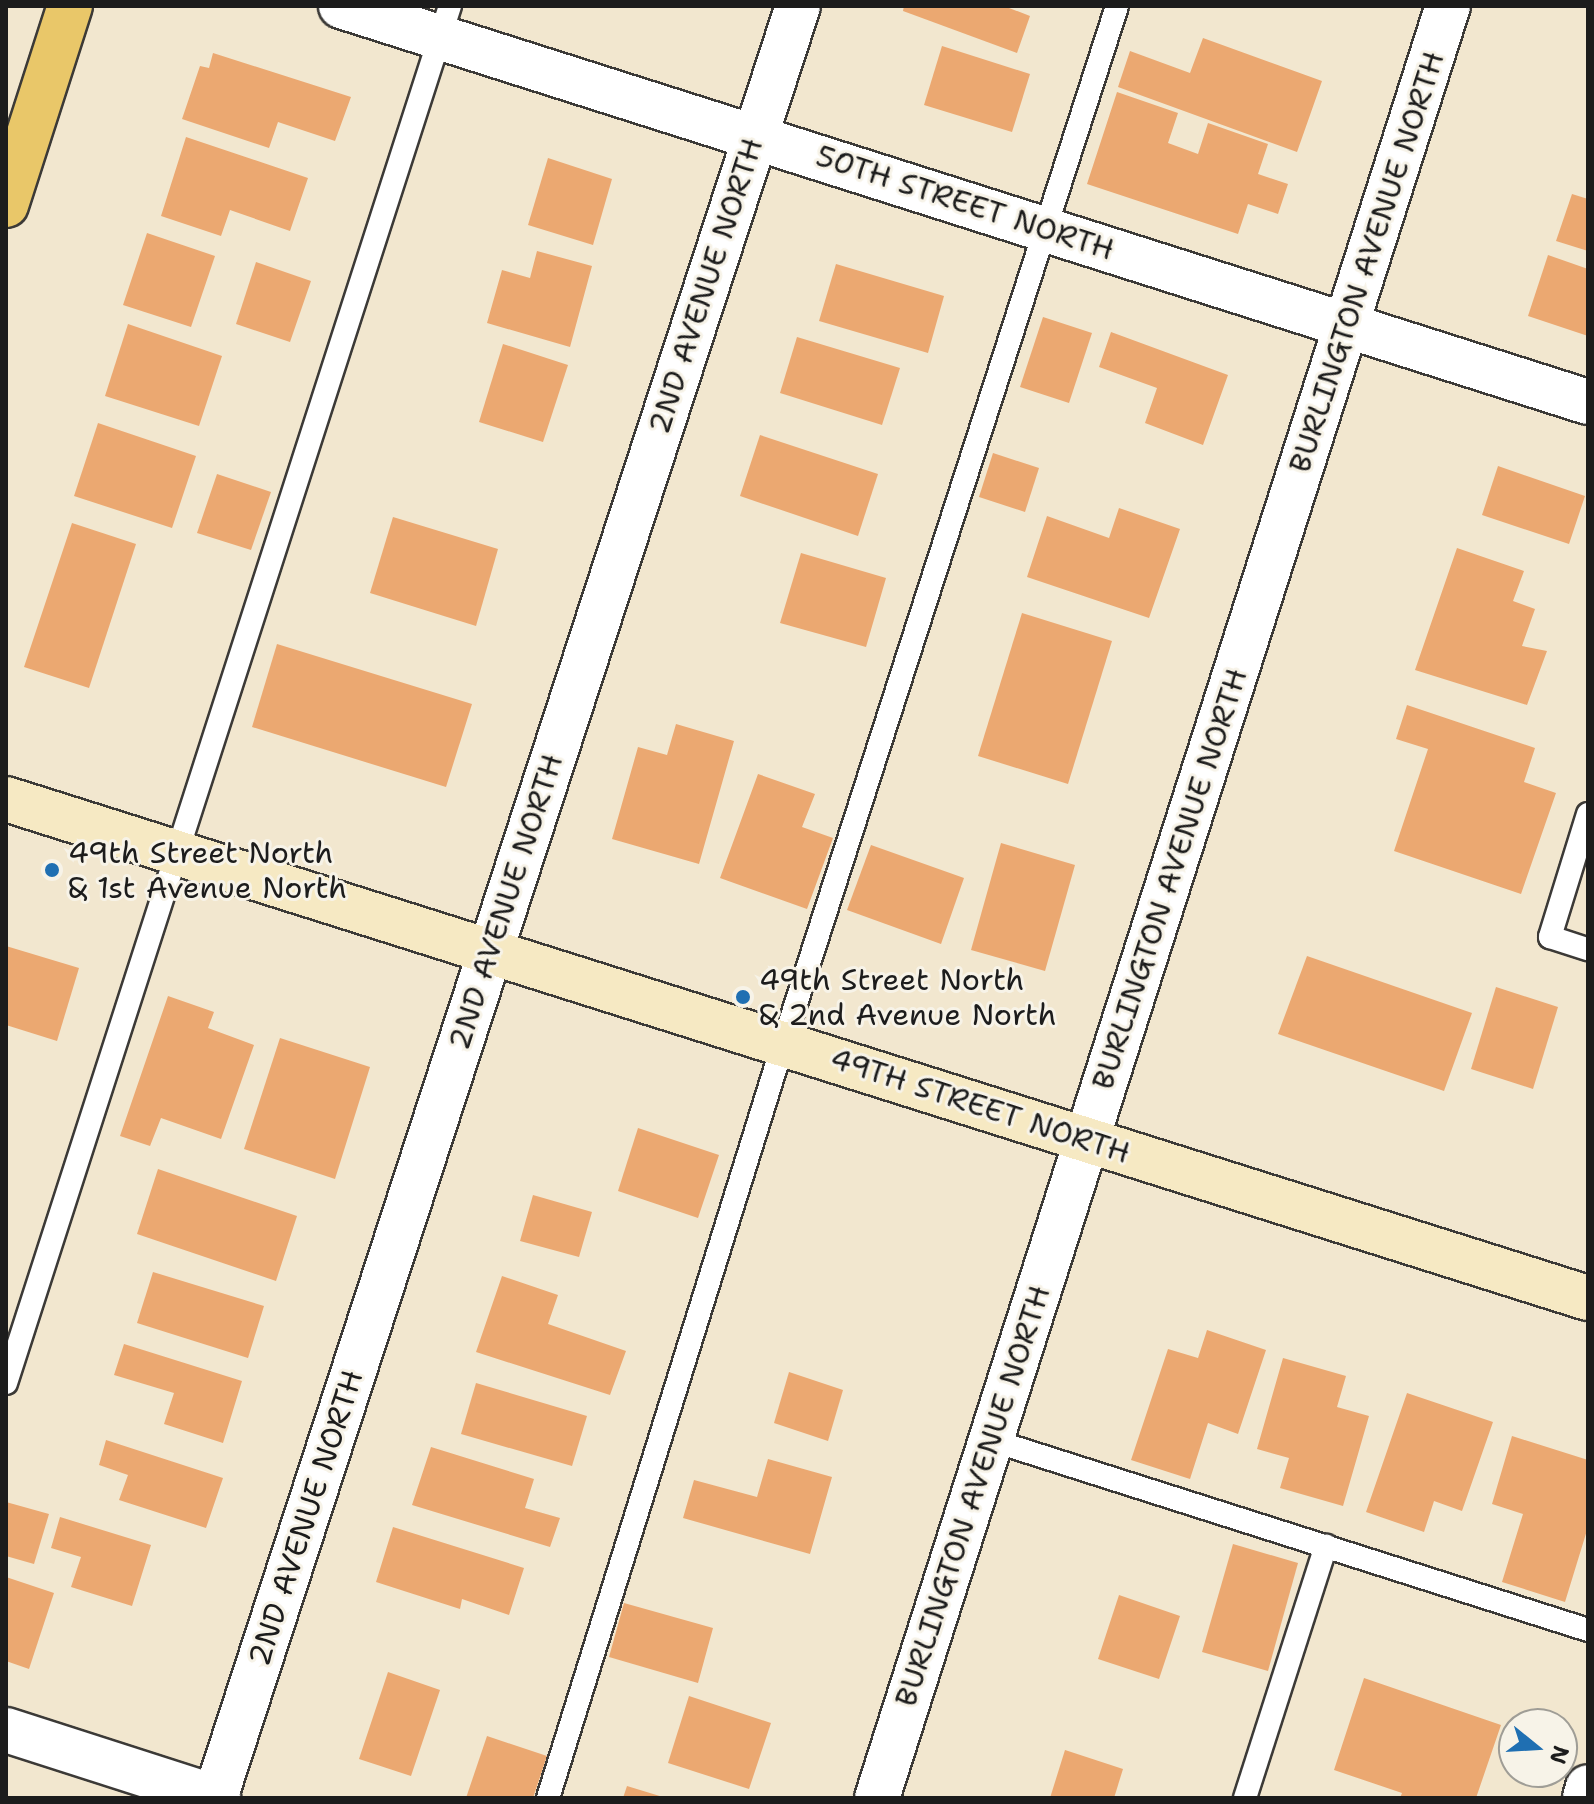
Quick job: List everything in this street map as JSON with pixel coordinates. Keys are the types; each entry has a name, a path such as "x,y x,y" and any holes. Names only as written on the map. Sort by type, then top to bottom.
{"main road":[{"path":"6,205 13,162 70,6"},
{"name":"49TH STREET NORTH","path":"6,799 1588,1298"}],"street":[{"name":"50TH STREET NORTH","path":"341,6 445,21 755,134 1346,328 1588,402"},
{"name":"2ND AVENUE NORTH","path":"216,1798 798,6"},
{"name":"BURLINGTON AVENUE NORTH","path":"877,1798 1448,6"},
{"path":"6,1730 216,1798"},
{"path":"1585,1798 1588,1787"}],"lane":[{"path":"548,1798 1042,228 1117,6"},
{"path":"6,1383 445,21"},
{"path":"1588,814 1550,937 1588,949"},
{"path":"991,1440 1588,1630"},
{"path":"1245,1798 1326,1546"}],"building":[{"path":"904,6 1004,6 1030,16 1017,53 903,11"},
{"path":"1203,38 1322,81 1297,152 1118,87 1130,51 1190,73"},
{"path":"942,46 1030,74 1012,132 924,105"},
{"path":"213,53 351,97 335,141 278,122 269,148 182,119 200,66 209,68"},
{"path":"1117,92 1178,113 1168,143 1198,154 1208,123 1268,144 1258,174 1288,184 1278,214 1248,204 1238,234 1087,184"},
{"path":"186,137 308,178 290,231 230,210 221,236 161,216"},
{"path":"548,158 612,179 593,245 528,225"},
{"path":"1572,194 1588,199 1588,251 1556,241"},
{"path":"147,233 215,256 191,327 123,305"},
{"path":"537,251 592,266 570,347 487,323 502,270 530,278"},
{"path":"1548,255 1588,269 1588,336 1528,316"},
{"path":"256,262 311,281 290,342 236,324"},
{"path":"836,264 944,296 928,353 819,321"},
{"path":"1043,317 1092,333 1069,403 1020,387"},
{"path":"128,324 222,356 199,426 105,396"},
{"path":"1111,332 1228,375 1203,445 1145,423 1157,388 1099,367"},
{"path":"797,337 900,368 882,425 780,393"},
{"path":"503,344 568,365 543,442 479,422"},
{"path":"98,423 196,456 172,528 74,496"},
{"path":"760,435 878,474 858,536 740,496"},
{"path":"993,453 1039,468 1025,512 979,497"},
{"path":"1498,466 1585,496 1569,544 1482,515"},
{"path":"217,474 271,492 251,550 197,533"},
{"path":"1119,508 1180,529 1149,618 1027,577 1047,516 1109,538"},
{"path":"393,517 498,549 476,626 370,593"},
{"path":"72,523 136,544 89,688 24,667"},
{"path":"1457,548 1524,571 1513,601 1535,609 1522,646 1547,651 1527,705 1415,670"},
{"path":"801,553 886,578 866,647 780,623"},
{"path":"1022,613 1112,641 1068,784 978,756"},
{"path":"277,644 472,704 446,787 252,727"},
{"path":"1407,705 1535,748 1524,782 1556,793 1521,894 1394,851 1428,749 1396,739"},
{"path":"676,724 734,741 699,864 612,839 638,747 667,755"},
{"path":"758,774 815,794 802,827 833,838 807,909 720,878"},
{"path":"1001,843 1075,865 1045,971 971,950"},
{"path":"871,845 964,878 941,944 847,910"},
{"path":"6,946 79,968 57,1041 6,1025"},
{"path":"1307,956 1472,1013 1444,1091 1278,1034"},
{"path":"1496,987 1558,1007 1533,1089 1471,1069"},
{"path":"168,996 214,1012 208,1028 254,1045 221,1139 161,1118 150,1146 120,1136"},
{"path":"280,1038 370,1067 335,1179 244,1149"},
{"path":"638,1128 719,1155 698,1218 618,1191"},
{"path":"158,1169 297,1216 276,1281 137,1234"},
{"path":"533,1195 592,1212 579,1257 520,1241"},
{"path":"153,1272 264,1306 248,1358 137,1323"},
{"path":"502,1276 558,1295 548,1324 626,1351 610,1395 476,1352"},
{"path":"1207,1330 1266,1350 1238,1434 1208,1423 1190,1479 1131,1460 1168,1349 1198,1358"},
{"path":"124,1344 242,1381 223,1443 164,1424 174,1393 114,1375"},
{"path":"1283,1358 1346,1376 1337,1407 1369,1416 1343,1506 1280,1488 1289,1458 1257,1449"},
{"path":"789,1372 843,1390 828,1441 774,1423"},
{"path":"476,1383 587,1416 572,1466 461,1434"},
{"path":"1407,1393 1493,1422 1462,1511 1434,1501 1424,1532 1366,1512"},
{"path":"1512,1436 1588,1460 1588,1527 1565,1602 1502,1582 1523,1514 1492,1504"},
{"path":"106,1440 223,1478 206,1528 119,1500 128,1475 99,1465"},
{"path":"431,1447 534,1479 525,1508 560,1518 550,1547 412,1505"},
{"path":"768,1459 832,1477 810,1554 683,1518 694,1480 757,1497"},
{"path":"6,1502 49,1514 34,1564 6,1556"},
{"path":"60,1517 151,1545 132,1606 71,1587 81,1557 51,1548"},
{"path":"393,1527 524,1568 509,1615 462,1599 460,1609 376,1582"},
{"path":"1233,1544 1298,1563 1268,1671 1202,1652"},
{"path":"6,1577 54,1593 29,1669 6,1661"},
{"path":"1119,1595 1180,1616 1159,1679 1098,1659"},
{"path":"624,1603 713,1628 698,1683 609,1657"},
{"path":"388,1672 440,1690 411,1776 359,1759"},
{"path":"1364,1678 1498,1724 1498,1734 1476,1798 1400,1798 1402,1793 1334,1770"},
{"path":"689,1696 771,1723 749,1789 668,1763"},
{"path":"487,1736 547,1756 533,1798 466,1798"},
{"path":"1065,1750 1123,1769 1114,1798 1050,1798"},
{"path":"627,1786 663,1797 663,1798 623,1798"}],"place":[{"name":"49th Street North & 1st Avenue North","path":"52,870"},
{"name":"49th Street North & 2nd Avenue North","path":"743,997"}]}
